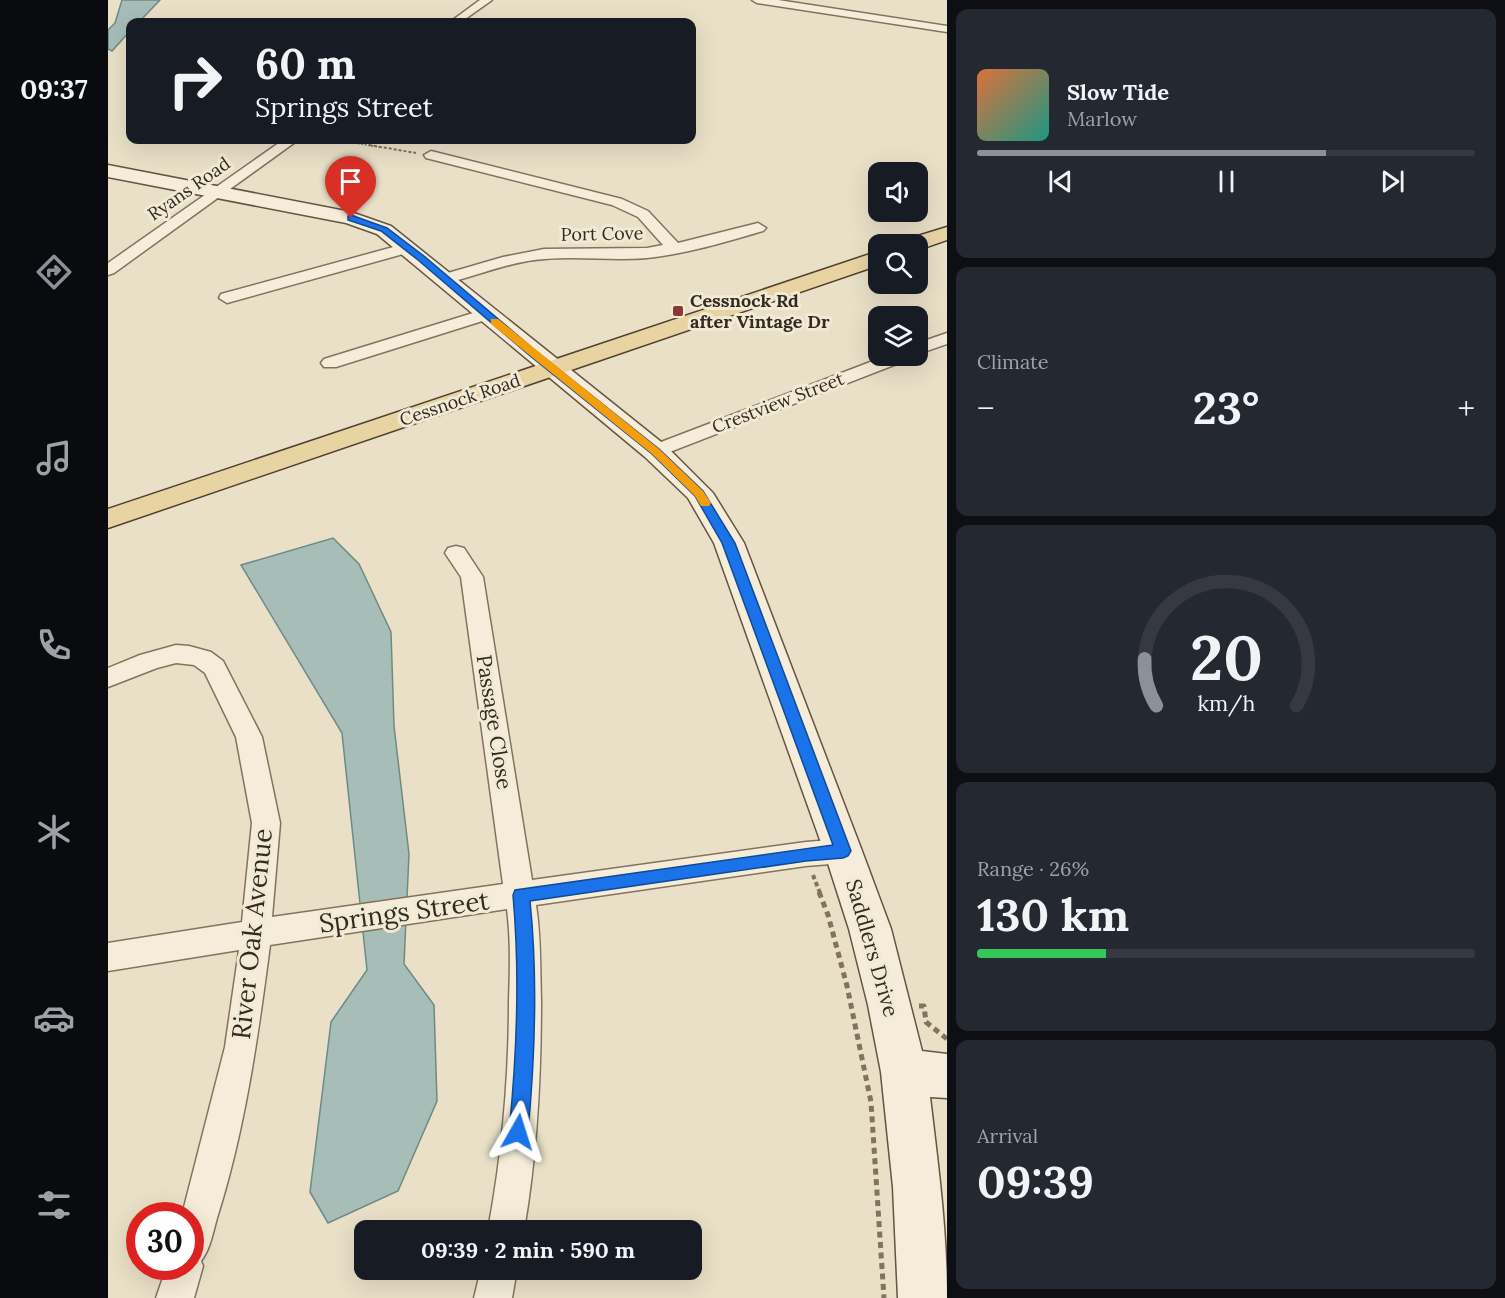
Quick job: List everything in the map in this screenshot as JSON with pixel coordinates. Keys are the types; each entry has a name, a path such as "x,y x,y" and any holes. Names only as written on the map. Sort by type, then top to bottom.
{"main road":[{"path":"928,240 947,233"},
{"name":"Cessnock Road","path":"108,519 868,262"}],"street":[{"path":"462,18 487,0"},
{"path":"757,0 947,29"},
{"name":"Ryans Road","path":"108,270 285,144"},
{"path":"431,155 617,202 643,214 675,249"},
{"name":"Saddlers Drive","path":"108,171 351,218 384,230 447,278 552,369 656,451 699,494 729,543 870,929 926,1074 917,1187 924,1298"},
{"name":"Port Cove","path":"447,278 502,262 544,254 647,253 675,249 758,228"},
{"path":"227,298 408,248"},
{"path":"330,363 486,314"},
{"path":"928,345 947,338"},
{"name":"Crestview Street","path":"656,451 875,366"},
{"name":"Passage Close","path":"456,553 472,577 525,933 525,1067 508,1220"},
{"name":"River Oak Avenue","path":"108,678 170,654 188,652 205,658 214,667 249,737 266,823 256,934 241,1047 204,1203"},
{"name":"Springs Street","path":"108,957 315,924 806,854 843,851"},
{"path":"175,1298 181,1280"},
{"path":"493,1298 496,1280"}],"path":[{"path":"362,144 431,155"},
{"path":"814,876 828,915 847,986 871,1102 884,1298"},
{"path":"924,1006 926,1022 947,1038"}],"water":[{"path":"122,0 160,0 143,18 126,18 126,35 112,51 108,49 108,30 115,23"},
{"path":"333,538 359,564 391,632 394,726 409,854 404,964 434,1005 437,1101 398,1191 328,1223 310,1192 331,1022 367,970 342,733 241,565"}],"slow traffic":[{"path":"495,321 656,451 699,494 705,503"}],"place":[{"name":"Cessnock Rd after Vintage Dr","path":"678,311"}],"route":[{"path":"351,218 384,230 447,278 533,353 656,451 699,494 729,543 843,851 806,854 521,895 525,933 525,1067 518,1132"}]}
